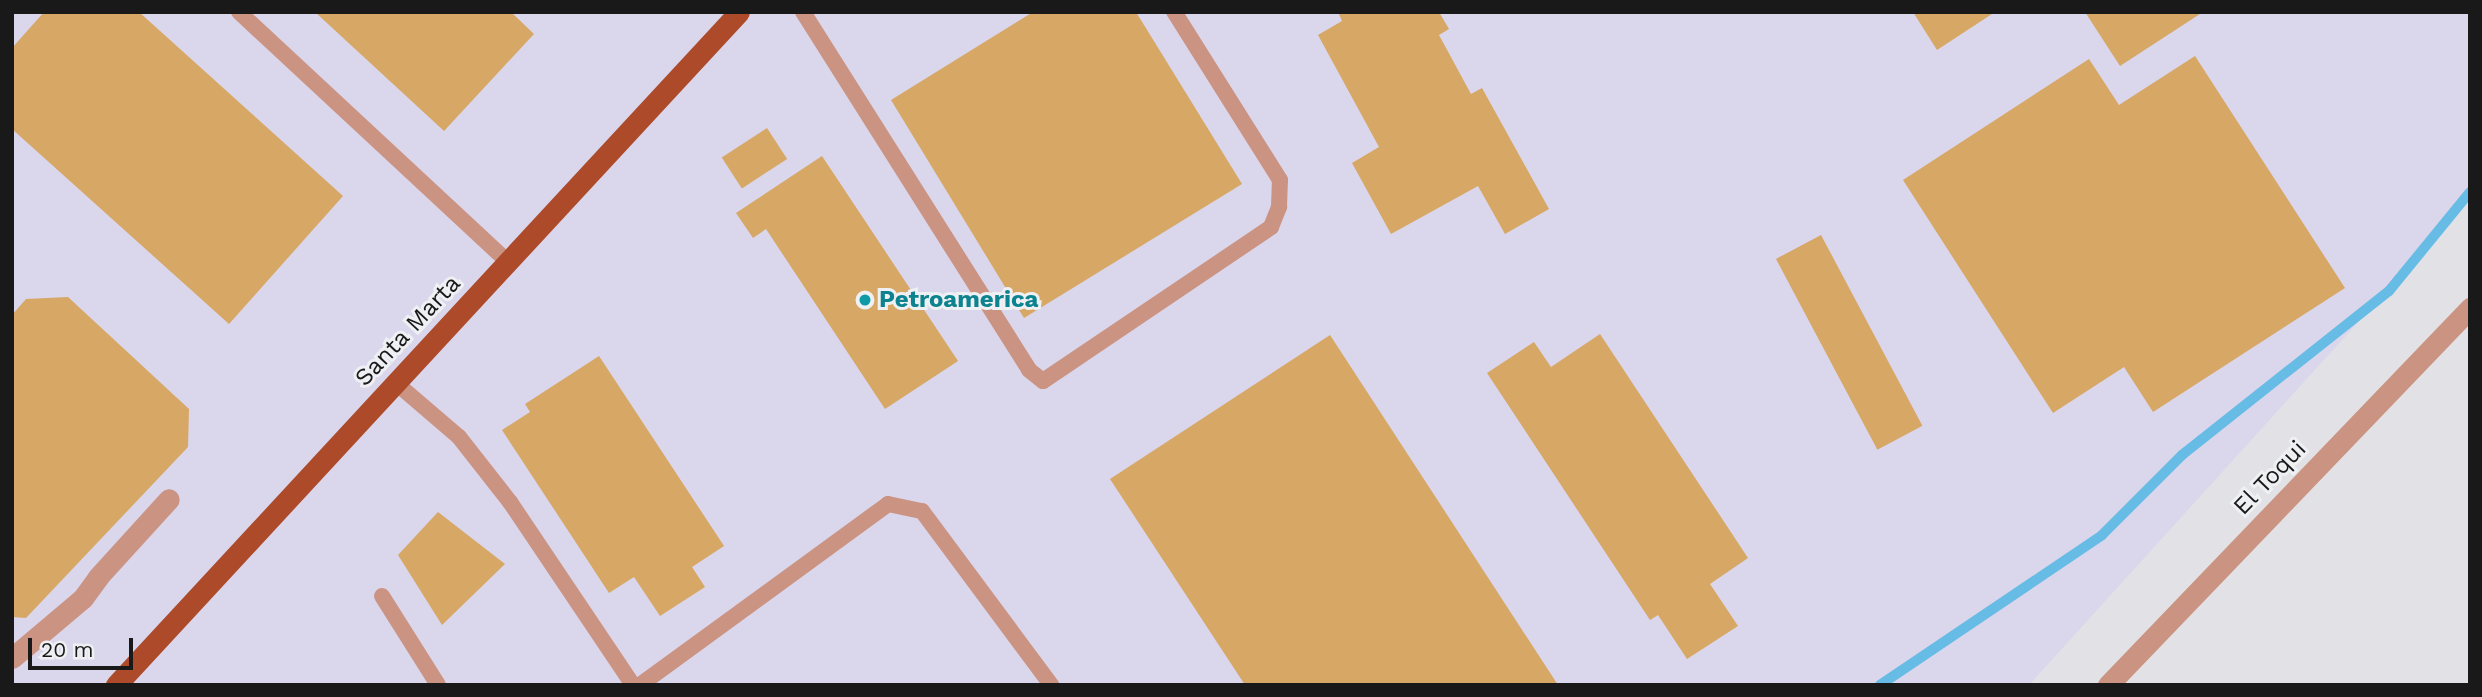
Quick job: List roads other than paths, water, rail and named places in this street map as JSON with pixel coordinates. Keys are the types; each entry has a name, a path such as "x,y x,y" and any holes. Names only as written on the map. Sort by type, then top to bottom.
{"main road":[{"name":"Santa Marta","path":"116,685 739,12"}],"street":[{"name":"El Toqui","path":"2108,685 2470,309"},
{"path":"12,658 83,598 98,576 169,499"}],"lane":[{"path":"239,12 508,262"},
{"path":"803,12 1029,370 1043,381 1271,227 1279,207 1280,180 1174,12"},
{"path":"396,383 458,437 510,502 634,685"},
{"path":"640,685 888,504 922,511 1051,685"},
{"path":"382,596 438,685"}],"waterway":[{"path":"1880,685 2102,535 2182,455 2389,291 2470,192"}],"place":[{"name":"Petroamerica","path":"865,300"}]}
